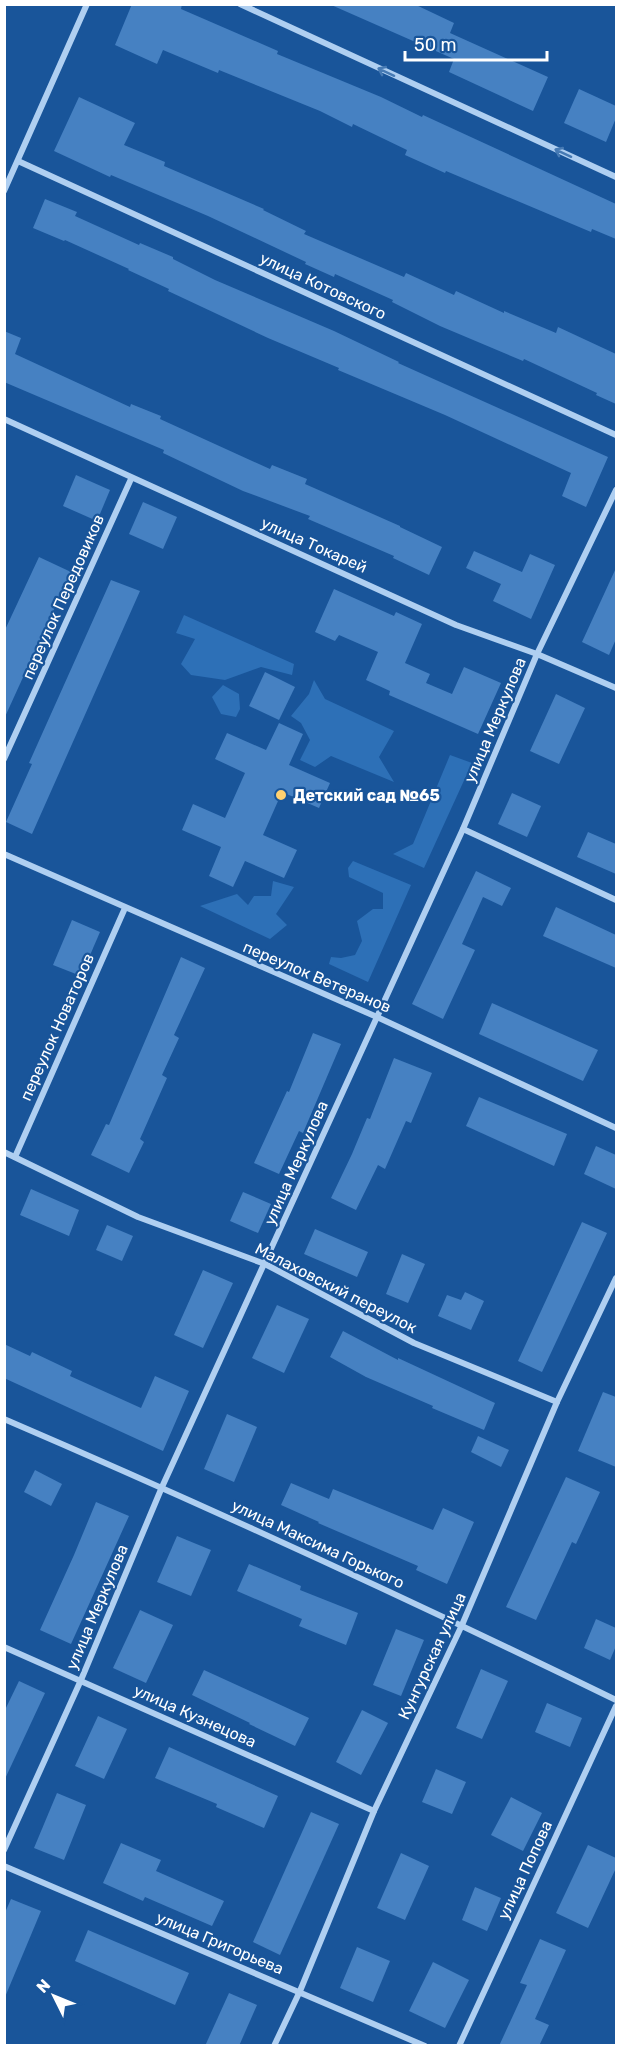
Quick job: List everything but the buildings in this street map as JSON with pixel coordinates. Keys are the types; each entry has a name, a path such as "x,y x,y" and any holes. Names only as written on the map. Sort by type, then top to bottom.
{"street":[{"path":"4,191 87,4"},
{"path":"240,4 616,177"},
{"name":"улица Котовского","path":"18,161 616,435"},
{"name":"улица Токарей","path":"4,419 131,479 314,559 456,625 537,654 616,687"},
{"name":"переулок Передовиков","path":"4,759 131,479"},
{"name":"улица Меркулова","path":"4,1850 81,1680 162,1487 266,1264 463,829 537,654 616,490"},
{"path":"463,829 616,900"},
{"name":"переулок Ветеранов","path":"4,854 377,1017 616,1128"},
{"name":"переулок Новаторов","path":"15,1157 125,908"},
{"name":"Малаховский переулок","path":"4,1152 138,1217 266,1264 414,1343 558,1402"},
{"name":"Кунгурская улица","path":"274,2046 300,1991 374,1811 462,1625 558,1402 616,1278"},
{"name":"улица Максима Горького","path":"4,1419 162,1487 462,1625 616,1700"},
{"name":"улица Кузнецова","path":"4,1647 374,1811"},
{"name":"улица Попова","path":"459,2046 616,1706"},
{"name":"улица Григорьева","path":"4,1866 425,2046"}],"shaded area":[{"path":"184,615 294,664 292,675 261,667 225,680 191,675 181,664 195,639 176,633"},
{"path":"314,680 325,699 394,731 379,757 394,782 331,756 315,767 300,760 310,740 301,723 291,716 309,694"},
{"path":"223,685 239,694 240,709 236,717 221,714 212,697"},
{"path":"450,755 472,763 424,868 393,854 413,844"},
{"path":"353,861 411,885 368,982 329,964 331,957 341,958 355,955 362,941 357,921 373,909 383,909 383,893 349,877 348,868"},
{"path":"273,881 294,887 276,914 287,925 270,939 200,906 237,894 248,905 254,896 271,896"}],"place":[{"name":"Детский сад №65","path":"281,795"}]}
